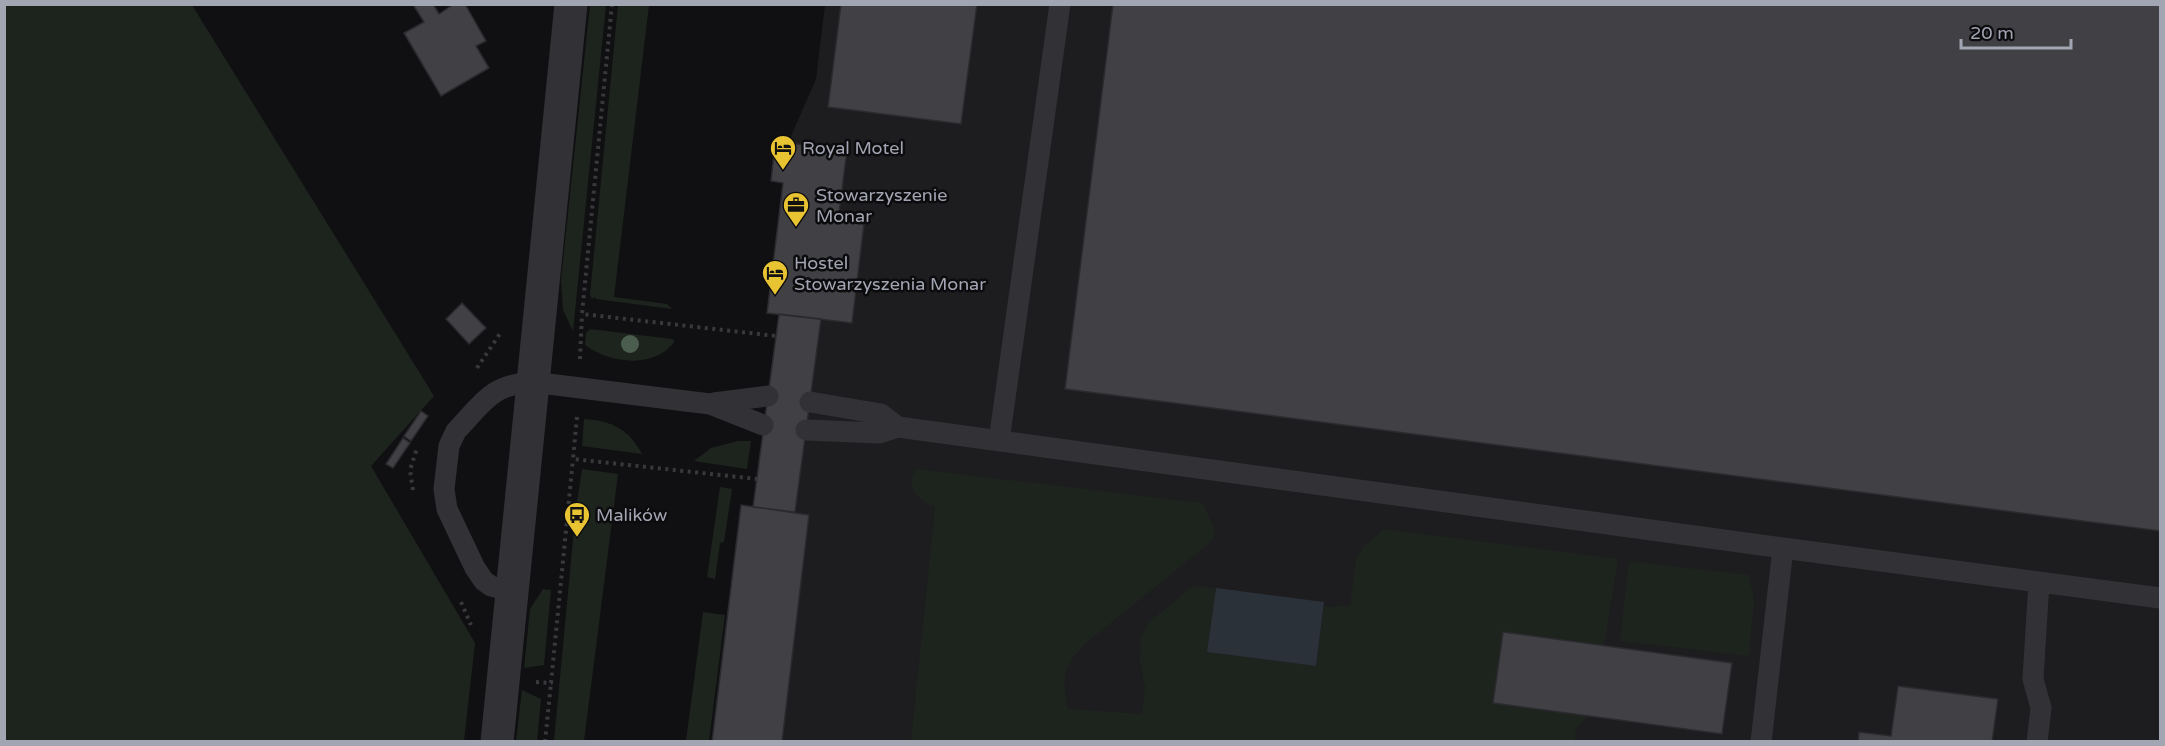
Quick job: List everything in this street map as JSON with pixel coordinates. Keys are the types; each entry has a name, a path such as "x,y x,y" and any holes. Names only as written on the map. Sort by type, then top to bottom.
{"street":[{"path":"497,741 571,4"}],"lane":[{"path":"999,441 1060,4"},
{"path":"512,592 491,586 475,568 450,517 444,489 449,446 456,431 497,390 513,383 532,382 710,404 764,425"},
{"path":"710,404 768,396"},
{"path":"810,402 881,414 898,427"},
{"path":"806,430 879,433 898,427 2160,598"},
{"path":"1761,741 1783,548"},
{"path":"2037,741 2041,708 2033,679 2039,582"}],"path":[{"path":"545,741 581,388 579,339 612,4"},
{"path":"582,314 776,336"},
{"path":"573,459 756,479"},
{"path":"533,681 551,683"}],"shaded area":[{"path":"4,5 192,5 434,396 371,466 475,643 464,741 5,741"},
{"path":"590,5 606,5 573,331 563,310 561,280"},
{"path":"618,5 649,5 614,297 667,304 672,309 596,299 595,297 592,299 590,295"},
{"path":"825,5 2160,5 2160,741 782,741 809,515 753,507 779,314 852,323 838,221 847,151 788,143 816,79"},
{"path":"590,329 675,341 656,356 632,361 607,356 585,345 586,333"},
{"path":"584,419 611,424 619,428 631,438 642,454 582,446"},
{"path":"738,441 751,441 747,469 694,461 711,448"},
{"path":"582,469 618,474 584,741 554,741 576,508"},
{"path":"916,469 1203,503 1215,531 1212,541 1077,652 1066,673 1065,688 1068,709 1142,714 1145,687 1140,662 1141,638 1148,623 1193,586 1216,588 1207,652 1316,666 1324,607 1350,606 1356,559 1364,546 1384,529 1618,559 1604,646 1589,715 1576,728 1575,741 911,742 935,506 918,497 912,487"},
{"path":"720,487 732,489 724,542 720,543 715,579 707,577"},
{"path":"1629,561 1749,575 1754,600 1749,656 1620,641"},
{"path":"1216,588 1324,602 1316,666 1207,652"},
{"path":"543,589 551,590 544,665 524,668 530,609"},
{"path":"703,612 725,615 709,741 686,741"},
{"path":"522,690 541,699 537,741 516,741"}],"building":[{"path":"433,4 439,14 454,4 465,4 486,41 476,46 489,68 441,96 404,33 424,22 414,6"},
{"path":"841,4 977,4 961,124 828,107"},
{"path":"1113,4 2160,4 2160,531 1065,389"},
{"path":"788,143 847,150 838,221 864,224 852,323 767,313 783,183 771,181 775,144 787,145"},
{"path":"462,303 486,328 469,344 446,319"},
{"path":"779,314 821,319 795,512 753,507"},
{"path":"421,411 428,416 411,441 404,436"},
{"path":"403,438 410,443 393,468 386,464"},
{"path":"741,505 809,515 782,742 712,742"},
{"path":"1503,632 1732,663 1722,734 1493,703"},
{"path":"1898,686 1998,699 1992,742 1858,742 1859,732 1891,736"}],"place":[{"name":"Royal Motel","path":"783,171"},
{"name":"Stowarzyszenie Monar","path":"796,228"},
{"name":"Hostel Stowarzyszenia Monar","path":"775,296"},
{"name":"Malików","path":"577,538"}]}
